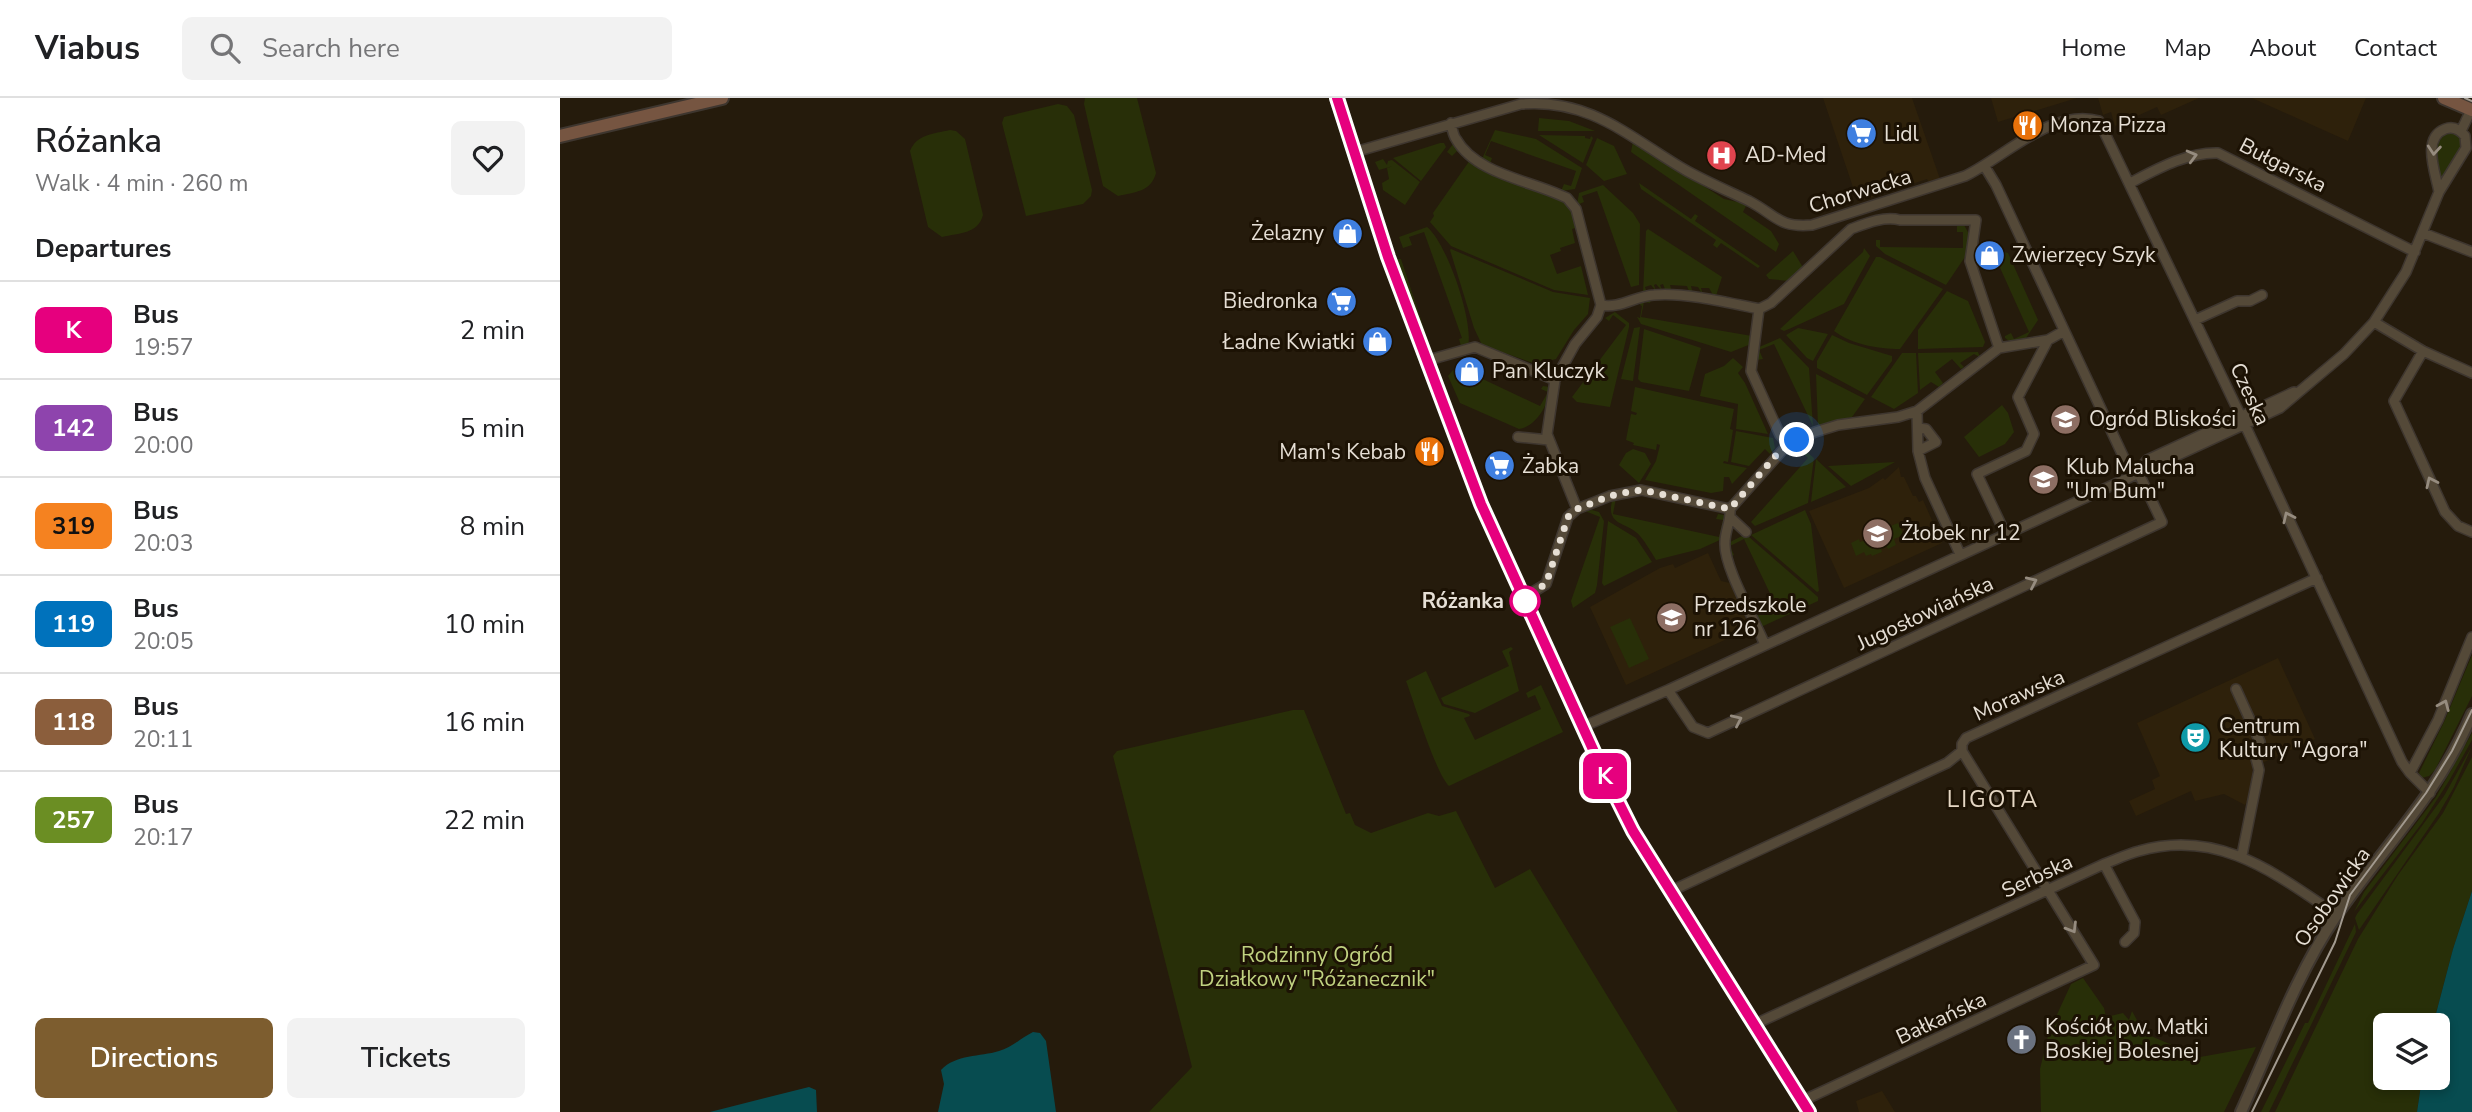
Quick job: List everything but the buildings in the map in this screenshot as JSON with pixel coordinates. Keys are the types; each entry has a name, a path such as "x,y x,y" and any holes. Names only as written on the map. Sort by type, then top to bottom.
{"main road":[{"path":"560,136 722,98"},
{"path":"2444,98 2472,110"}],"street":[{"path":"1336,98 1388,257 1485,515 1582,727 1633,831 1809,1112"},
{"name":"Chorwacka","path":"1354,152 1521,104 1548,103 1568,106 1613,124 1723,191 1751,202 1786,224 1796,226 1812,225 1965,176 1985,167"},
{"name":"Jugosłowiańska","path":"1582,727 1668,690 2135,473 2147,460 2280,408 2344,354 2374,322 2406,272 2439,192 2466,148 2465,136 2460,131 2472,110"},
{"name":"Czeska","path":"1985,167 2007,149 2045,127 2085,119 2102,124 2402,762 2430,793"},
{"path":"1451,123 1455,139 1473,157 1492,169 1567,198 1576,209 1601,305 1597,317 1575,344 1555,380 1547,428 1549,440 1577,509"},
{"path":"2439,192 2432,142 2439,132 2448,128 2460,131"},
{"name":"Bułgarska","path":"2130,183 2182,159 2218,153 2415,252"},
{"path":"1985,167 2001,194 2064,331 2135,473"},
{"path":"1601,305 1612,307 1662,294 1759,309 1771,303 1852,229 1861,225 1891,218 1976,220 1970,261 1999,348"},
{"path":"2423,233 2472,251"},
{"path":"2195,320 2237,301 2250,301 2262,295"},
{"path":"1759,309 1751,371 1780,435 1788,444"},
{"path":"2374,322 2423,351 2472,373"},
{"path":"1765,645 1728,562 1724,543 1730,514 1788,444 1838,425 1898,417 1917,411 1999,348 2048,340 2064,331"},
{"path":"2006,533 1977,474 2026,451 2034,434 2018,397 2048,340"},
{"path":"1425,360 1475,347 1555,380"},
{"path":"2423,351 2394,401 2445,512 2458,526 2472,532"},
{"path":"1917,411 1918,451 1925,478 1961,554"},
{"path":"1918,428 1926,429 1936,442 1918,451"},
{"path":"1518,437 1549,440"},
{"name":"Jugosłowiańska","path":"1668,690 1693,727 1708,733 2162,522 2135,473"},
{"path":"1524,597 1546,584 1568,517 1577,509 1610,496 1642,490 1730,514 1746,533"},
{"name":"Morawska","path":"1671,891 1947,763 1962,751 1966,738 2317,579"},
{"path":"2410,773 2438,720 2472,637"},
{"path":"2236,689 2260,742 2255,755 2259,770 2242,855"},
{"name":"Osobowicka","path":"2241,1112 2311,958 2337,915 2430,793 2472,714"},
{"path":"1962,751 2050,891"},
{"name":"Serbska","path":"1753,1025 2104,864 2139,851 2180,845 2242,855 2267,868 2337,915"},
{"path":"2104,864 2135,922 2134,933 2125,942"},
{"name":"Bałkańska","path":"1802,1101 2094,965 2050,891"}],"shaded area":[{"path":"1823,98 1912,98 1940,179 1929,182 1927,179 1858,202"},
{"path":"1991,98 2077,98 1998,122"},
{"path":"2098,98 2199,98 2161,115 2157,107 2115,126 2111,112 2103,115"},
{"path":"2252,98 2366,98 2348,141"},
{"name":"Żłobek nr 12","path":"1899,467 1901,477 1904,477 1913,496 1916,496 1919,502 1923,500 1942,543 1844,588 1809,511 1869,488 1883,478 1885,480"},
{"name":"Przedszkole nr 126","path":"1708,553 1721,581 1730,583 1751,628 1626,685 1590,607 1660,568 1673,564 1675,568"},
{"path":"2278,658 2315,739 2253,767 2249,799 2245,805 2224,794 2195,801 2191,791 2136,816 2129,801 2155,789 2152,780 2160,776 2137,723"},
{"path":"1882,1091 1895,1112 1859,1112 1856,1101"}],"green space":[{"path":"1085,98 1137,98 1156,173 1146,188 1118,196 1103,186 1084,104"},
{"path":"1058,104 1067,106 1074,115 1092,190 1091,196 1083,204 1026,216 1002,123 1004,117"},
{"path":"1539,118 1569,121 1595,131 1538,131"},
{"path":"950,130 956,131 965,139 983,215 972,229 942,237 928,227 910,151 921,138"},
{"path":"1495,130 1536,139 1582,168 1575,189 1561,191 1564,184 1571,186 1576,171 1491,141 1485,155 1492,158 1490,164 1482,159"},
{"path":"2450,131 2459,136 2462,146 2441,183 2437,148 2443,136"},
{"path":"1539,135 1585,136 1590,139 1591,136 1593,138 1583,163"},
{"path":"1597,138 1614,146 1627,174 1604,181 1586,165"},
{"path":"1633,141 1724,199 1747,204 1743,212 1771,231 1779,244 1776,252 1631,152"},
{"path":"1444,143 1446,147 1421,181 1393,158"},
{"path":"1453,144 1472,159 1561,199 1567,205 1579,227 1572,229 1575,243 1550,255 1557,274 1581,266 1588,295 1554,290 1451,246 1430,222 1433,213 1470,160 1457,151 1452,156 1447,152"},
{"path":"1383,159 1387,165 1388,161 1392,160 1420,182 1405,205 1383,190 1382,183 1389,179 1387,168 1393,166 1379,170 1375,162"},
{"path":"1639,183 1691,219 1695,214 1698,216 1695,221 1760,266 1758,268 1721,243 1717,248 1713,245 1716,240 1641,189"},
{"path":"1603,185 1633,213 1640,224 1639,285 1631,287 1597,191 1582,196 1584,202 1577,205 1579,193"},
{"path":"1957,224 1964,225 1969,234 1966,250 1969,251 1946,285 1885,254 1876,246 1876,240 1880,240 1880,247 1963,248 1963,232 1957,232"},
{"path":"1427,227 1443,249 1457,284 1467,320 1468,346 1461,346 1459,339 1462,338 1424,232 1409,237 1412,245 1403,248 1399,237"},
{"path":"1648,229 1722,277 1716,296 1709,288 1701,288 1703,295 1698,287 1691,286 1693,294 1690,294 1687,286 1670,285 1672,292 1666,292 1663,284 1660,285 1663,292 1656,284 1656,291 1651,285 1645,287 1647,293 1643,293"},
{"path":"1864,248 1870,256 1844,304 1784,331 1780,329 1863,252"},
{"path":"1451,249 1553,292 1590,298 1588,314 1574,330 1556,359 1548,361 1547,368 1482,345 1474,328"},
{"path":"1993,249 2008,253 2038,320 2024,341 2012,343 2005,338 2011,333 2014,339 2029,332"},
{"path":"1793,251 1804,269 1789,281 1769,279 1766,275"},
{"path":"1876,257 1943,289 1900,349 1865,345 1834,331"},
{"path":"1401,259 1432,353 1428,351 1394,260"},
{"path":"1947,291 1968,301 1985,342 1983,347 1918,349 1918,330"},
{"path":"1652,298 1650,303 1644,302 1641,317 1752,336 1751,344 1731,352 1641,324 1637,317 1640,318 1641,301"},
{"path":"1615,312 1629,323 1629,327 1610,407 1577,402 1572,397 1626,325 1613,315 1609,321 1605,318"},
{"path":"1640,327 1633,381 1621,379 1634,328"},
{"path":"1798,328 1828,334 1813,361 1786,335"},
{"path":"1644,329 1701,348 1689,391 1641,382 1638,379"},
{"path":"1832,335 1892,356 1892,361 1867,395 1817,368 1817,361"},
{"path":"1780,338 1809,368 1813,426 1774,344 1759,350 1763,359 1757,360 1757,348"},
{"path":"1978,352 1980,357 1974,354 1960,363 1964,367 1961,369 1952,359 1935,372 1943,383 1939,387 1931,382 1920,390 1918,353"},
{"path":"1902,353 1916,353 1918,393 1894,409 1871,397"},
{"path":"1733,358 1743,367 1738,373 1768,434 1736,429 1738,404 1700,396 1705,374 1724,366"},
{"path":"1453,370 1468,376 1470,373 1540,406 1548,392 1541,389 1543,386 1550,387 1548,400 1531,424 1519,429 1460,403 1448,376"},
{"path":"1816,374 1865,399 1852,417 1818,426"},
{"path":"1635,387 1734,409 1728,462 1723,463 1747,468 1732,484 1729,477 1724,477 1723,491 1711,493 1645,480 1656,461 1660,445 1657,444 1656,450 1633,445 1634,443 1626,440 1631,414 1637,413 1631,411"},
{"path":"2002,405 2008,413 2014,432 2005,444 1979,457 1964,437"},
{"path":"1736,431 1773,438 1775,448 1770,454 1765,449 1749,466 1731,462"},
{"path":"1796,446 1814,458 1808,503 1755,526 1751,522 1808,458"},
{"path":"1633,449 1645,453 1651,464 1639,483 1619,465 1626,453"},
{"path":"1816,459 1846,487 1811,502"},
{"path":"1895,462 1851,486 1828,466"},
{"path":"1616,498 1613,514 1719,537 1723,520 1716,519 1718,514 1724,515 1722,539 1700,549 1656,560 1635,531 1615,520 1611,509 1612,501"},
{"path":"1805,510 1811,524 1817,592 1751,535"},
{"path":"1585,511 1599,512 1604,521 1597,585 1595,593 1573,608 1571,601 1600,517"},
{"path":"1608,521 1636,538 1652,562 1604,586 1602,583"},
{"path":"1898,523 1904,535 1894,539 1896,545 1881,549 1882,552 1872,556 1866,556 1864,552 1856,556 1851,543 1859,539 1860,542 1865,540 1868,545 1876,541 1873,534 1889,530 1888,527"},
{"path":"1742,536 1749,537 1818,597 1818,601 1761,627 1754,612 1760,609 1763,615 1777,608 1744,539 1730,546 1730,542"},
{"path":"1630,618 1649,659 1629,668 1610,627"},
{"path":"1511,647 1513,649 1509,652 1519,691 1475,713 1444,704 1441,698 1509,666 1502,651"},
{"path":"2472,655 2472,696 2435,770 2422,778 2419,773"},
{"path":"1426,671 1442,706 1469,714 1470,716 1464,718 1475,740 1541,709 1535,695 1528,698 1526,693 1541,685 1563,732 1449,786 1432,753 1406,681"},
{"name":"Rodzinny Ogród Działkowy \"Różanecznik\"","path":"1293,710 1304,710 1346,814 1350,813 1355,825 1371,833 1428,813 1439,816 1456,811 1495,888 1530,869 1678,1112 1149,1112 1192,1067 1113,756 1117,751"},
{"path":"2472,733 2472,740 2422,823 2354,912 2364,892 2436,797"},
{"path":"2472,746 2439,813 2359,930 2355,918 2357,914 2444,796"},
{"path":"2472,757 2472,891 2436,1013 2373,1013 2373,1090 2420,1090 2417,1112 2275,1112 2358,939 2398,875 2443,813"},
{"path":"2355,924 2356,932 2269,1112 2261,1112 2305,1023 2308,1023"},
{"path":"2083,978 2104,1008 2106,1017 2123,1013 2129,1020 2132,1011 2144,1033 2200,1057 2256,1047 2224,1112 2041,1112 2040,1069 2049,1032 2071,984"}],"water":[{"path":"2472,891 2472,1112 2417,1112 2420,1090 2450,1090 2450,1013 2436,1013"},
{"path":"1033,1032 1040,1033 1046,1041 1056,1112 938,1112 944,1084 941,1070 954,1061 1003,1050"},
{"path":"809,1087 816,1090 817,1112 710,1112"}],"tram line":[{"path":"2465,98 2472,101"},
{"path":"2252,1112 2335,942 2350,895 2426,793 2452,751 2472,710"}],"bus line":[{"name":"K","path":"1337,98 1388,257 1490,527 1615,798 1809,1112"}],"place":[{"name":"Monza Pizza","path":"2027,125"},
{"name":"Lidl","path":"1861,134"},
{"name":"AD-Med","path":"1722,155"},
{"name":"Żelazny","path":"1347,233"},
{"name":"Zwierzęcy Szyk","path":"1989,255"},
{"name":"Biedronka","path":"1341,301"},
{"name":"Ładne Kwiatki","path":"1378,342"},
{"name":"Pan Kluczyk","path":"1469,371"},
{"name":"Ogród Bliskości","path":"2066,419"},
{"name":"Mam's Kebab","path":"1429,452"},
{"name":"Żabka","path":"1499,466"},
{"name":"Klub Malucha \"Um Bum\"","path":"2043,479"},
{"name":"Żłobek nr 12","path":"1878,533"},
{"name":"Różanka","path":"1525,601"},
{"name":"Przedszkole nr 126","path":"1671,617"},
{"name":"Centrum Kultury \"Agora\"","path":"2196,738"},
{"name":"Kościół pw. Matki Boskiej Bolesnej","path":"2022,1039"}],"district":[{"name":"LIGOTA","path":"1993,799"}],"route":[{"path":"1525,601 1524,597 1546,584 1568,517 1577,509 1610,496 1642,490 1730,509 1778,453 1797,440"}]}
